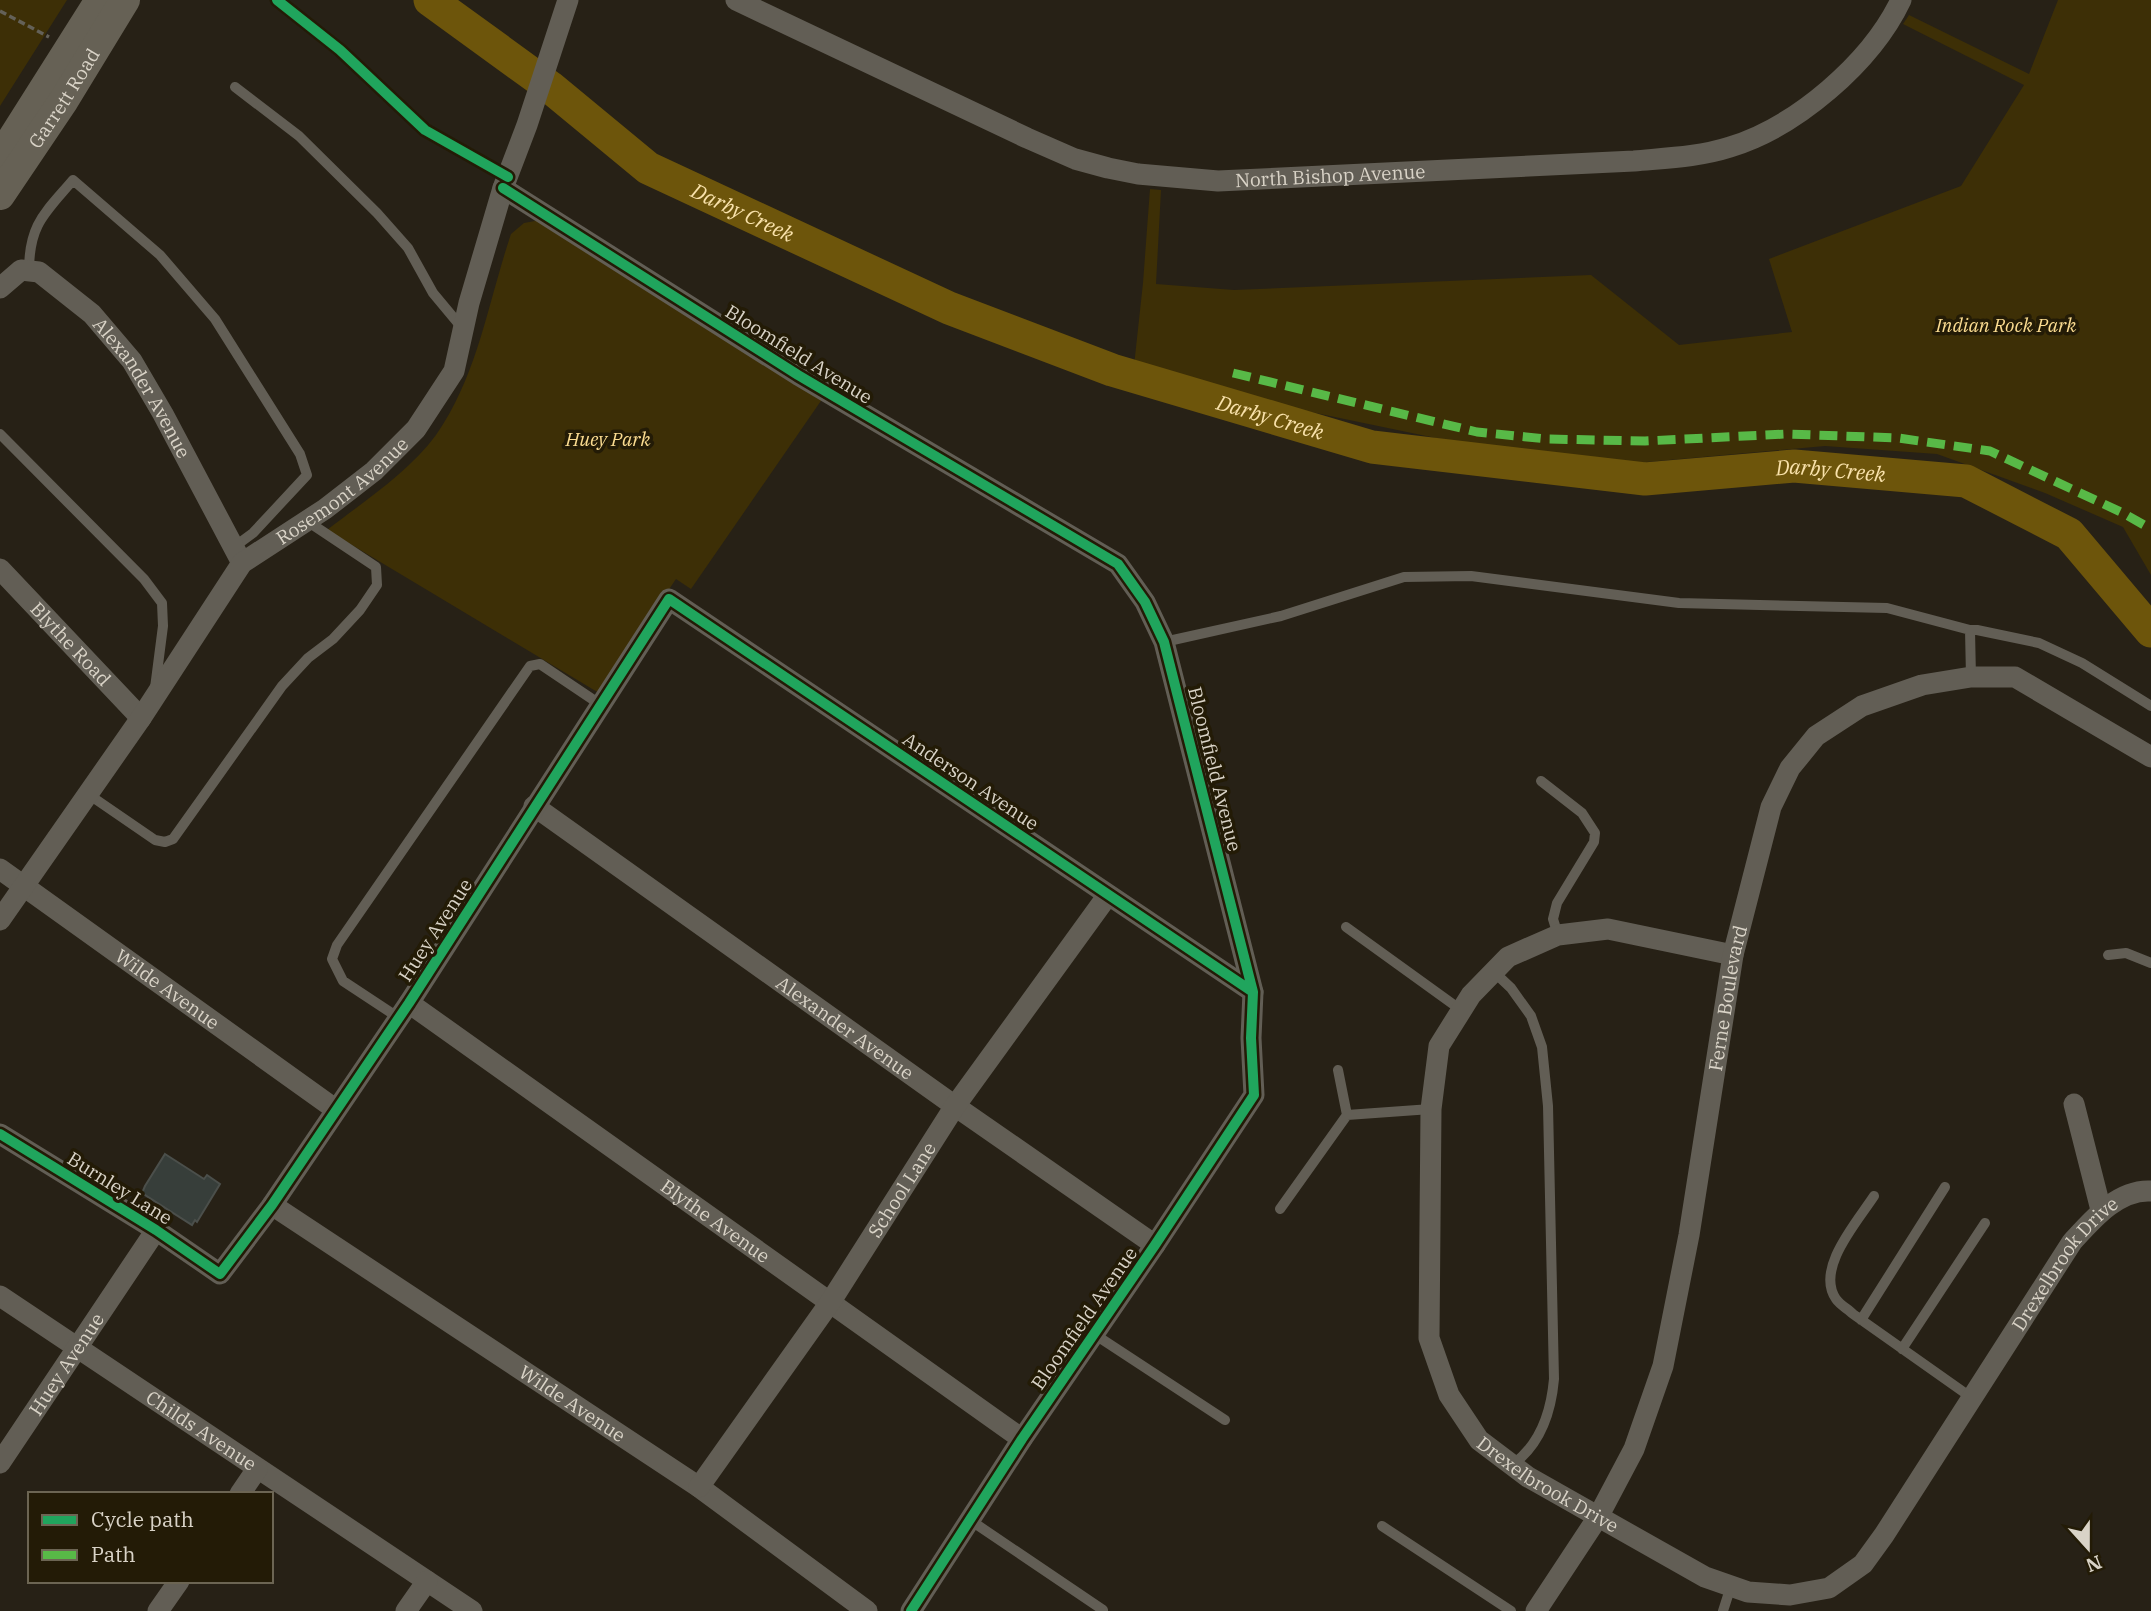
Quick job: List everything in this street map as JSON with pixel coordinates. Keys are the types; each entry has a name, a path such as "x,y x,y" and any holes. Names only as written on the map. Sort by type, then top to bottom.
{"main road":[{"name":"Garrett Road","path":"0,158 100,0"},
{"name":"Garrett Road","path":"0,195 64,100 125,0"}],"street":[{"name":"Rosemont Avenue","path":"0,920 141,718 238,555 307,521 374,471 416,429 454,371 463,329 503,188 568,0"},
{"name":"North Bishop Avenue","path":"736,0 1075,159 1138,174 1218,181 1634,161 1694,156 1731,147 1796,116 1826,93 1867,48 1901,0"},
{"name":"Bloomfield Avenue","path":"503,188 798,375 1118,564 1146,602 1164,642 1253,992 1251,1038 1254,1095 1156,1245 1022,1439 911,1611"},
{"path":"0,288 21,270 29,271"},
{"name":"Alexander Avenue","path":"29,271 39,272 92,314 132,361 238,555"},
{"name":"Blythe Road","path":"0,569 141,718"},
{"name":"Huey Avenue","path":"220,1274 272,1205 404,1010 669,599"},
{"name":"Anderson Avenue","path":"669,599 1253,992"},
{"name":"Ferne Boulevard","path":"1536,1611 1598,1517 1634,1449 1663,1366 1689,1235 1733,954 1772,807 1790,768 1816,736 1862,706 1922,685 1971,677 2015,677 2151,757"},
{"name":"Alexander Avenue","path":"534,806 955,1106 1156,1245"},
{"name":"Wilde Avenue","path":"0,869 335,1109"},
{"name":"School Lane","path":"699,1487 831,1301 955,1106 1108,895"},
{"name":"Drexelbrook Drive","path":"1733,954 1608,929 1558,935 1508,957 1471,995 1438,1046 1432,1109 1429,1338 1449,1395 1479,1440 1528,1477 1598,1517 1705,1577 1748,1592 1790,1595 1829,1588 1863,1564 2073,1242 2101,1210 2141,1190 2151,1191"},
{"name":"Blythe Avenue","path":"404,1010 831,1301 1022,1439"},
{"path":"2074,1104 2101,1210"},
{"name":"Burnley Lane","path":"0,1134 156,1230 220,1274"},
{"name":"Wilde Avenue","path":"272,1205 699,1487 867,1611"},
{"name":"Huey Avenue","path":"0,1463 156,1230"},
{"name":"Childs Avenue","path":"0,1296 472,1611"},
{"path":"241,1492 257,1469"},
{"path":"406,1611 427,1581"},
{"path":"158,1611 178,1583"}],"lane":[{"path":"235,87 299,136 377,213 408,248 433,293 463,329"},
{"path":"29,271 29,247 38,222 73,180 160,255 215,319 300,454 307,475 253,533 238,555"},
{"path":"0,434 144,579 162,603 163,626 154,698"},
{"path":"88,794 155,840 165,842 173,839 282,686 360,610 377,585 376,567 307,521"},
{"path":"1164,642 1281,616 1404,577 1471,576 1679,603 1887,608 1970,630 2039,643 2082,663 2151,706"},
{"path":"1970,630 1971,677"},
{"path":"404,1010 343,981 332,959 337,945 530,666 540,664 601,705"},
{"path":"1541,781 1582,813 1595,833 1594,842 1558,903 1553,919 1558,935"},
{"path":"1346,927 1461,1010"},
{"path":"2108,956 2126,953 2151,963"},
{"path":"1493,971 1511,988 1531,1016 1542,1047 1548,1106 1552,1406 1539,1435 1524,1456 1512,1465"},
{"path":"1280,1209 1347,1115 1338,1070"},
{"path":"1347,1115 1432,1109"},
{"path":"1861,1320 1945,1187"},
{"path":"1874,1196 1831,1264 1829,1273 1836,1299 1861,1320 1972,1398"},
{"path":"1902,1349 1985,1223"},
{"path":"1094,1334 1225,1420"},
{"path":"970,1520 1104,1610"},
{"path":"1382,1526 1511,1611"},
{"path":"1723,1611 1731,1586"}],"path":[{"path":"0,12 70,48"}],"green space":[{"path":"0,0 67,0 0,106"},
{"name":"Indian Rock Park","path":"2058,0 2151,0 2151,575 2123,527 2045,493 1937,454 1825,446 1580,468 1133,375 1150,189 1161,190 1156,284 1234,290 1591,275 1679,345 1792,332 1769,259 1961,186 2024,85 1903,24 1909,15 2029,74"},
{"name":"Huey Park","path":"546,219 825,395 691,589 676,579 599,693 327,530 413,462 436,435 462,388 472,363 511,234 524,223"}],"building":[{"path":"165,1154 204,1179 207,1175 220,1184 197,1222 195,1220 192,1225 142,1193"}],"waterway":[{"name":"Darby Creek","path":"430,0 550,87 648,168 949,308 1112,370 1372,447 1645,479 1794,466 1966,481 2069,534 2151,631"}],"marked path":[{"path":"1233,373 1477,432 1547,439 1645,441 1786,434 1898,438 1990,451 2123,513 2151,529"}],"cycle path":[{"path":"277,0 340,50 425,130 508,177"},
{"path":"503,188 798,375 1118,564 1145,602 1164,642 1253,992 1251,1038 1254,1095 1022,1439 911,1611"},
{"path":"0,1134 156,1230 220,1274 272,1205 409,1003 669,599 1253,992"}]}
